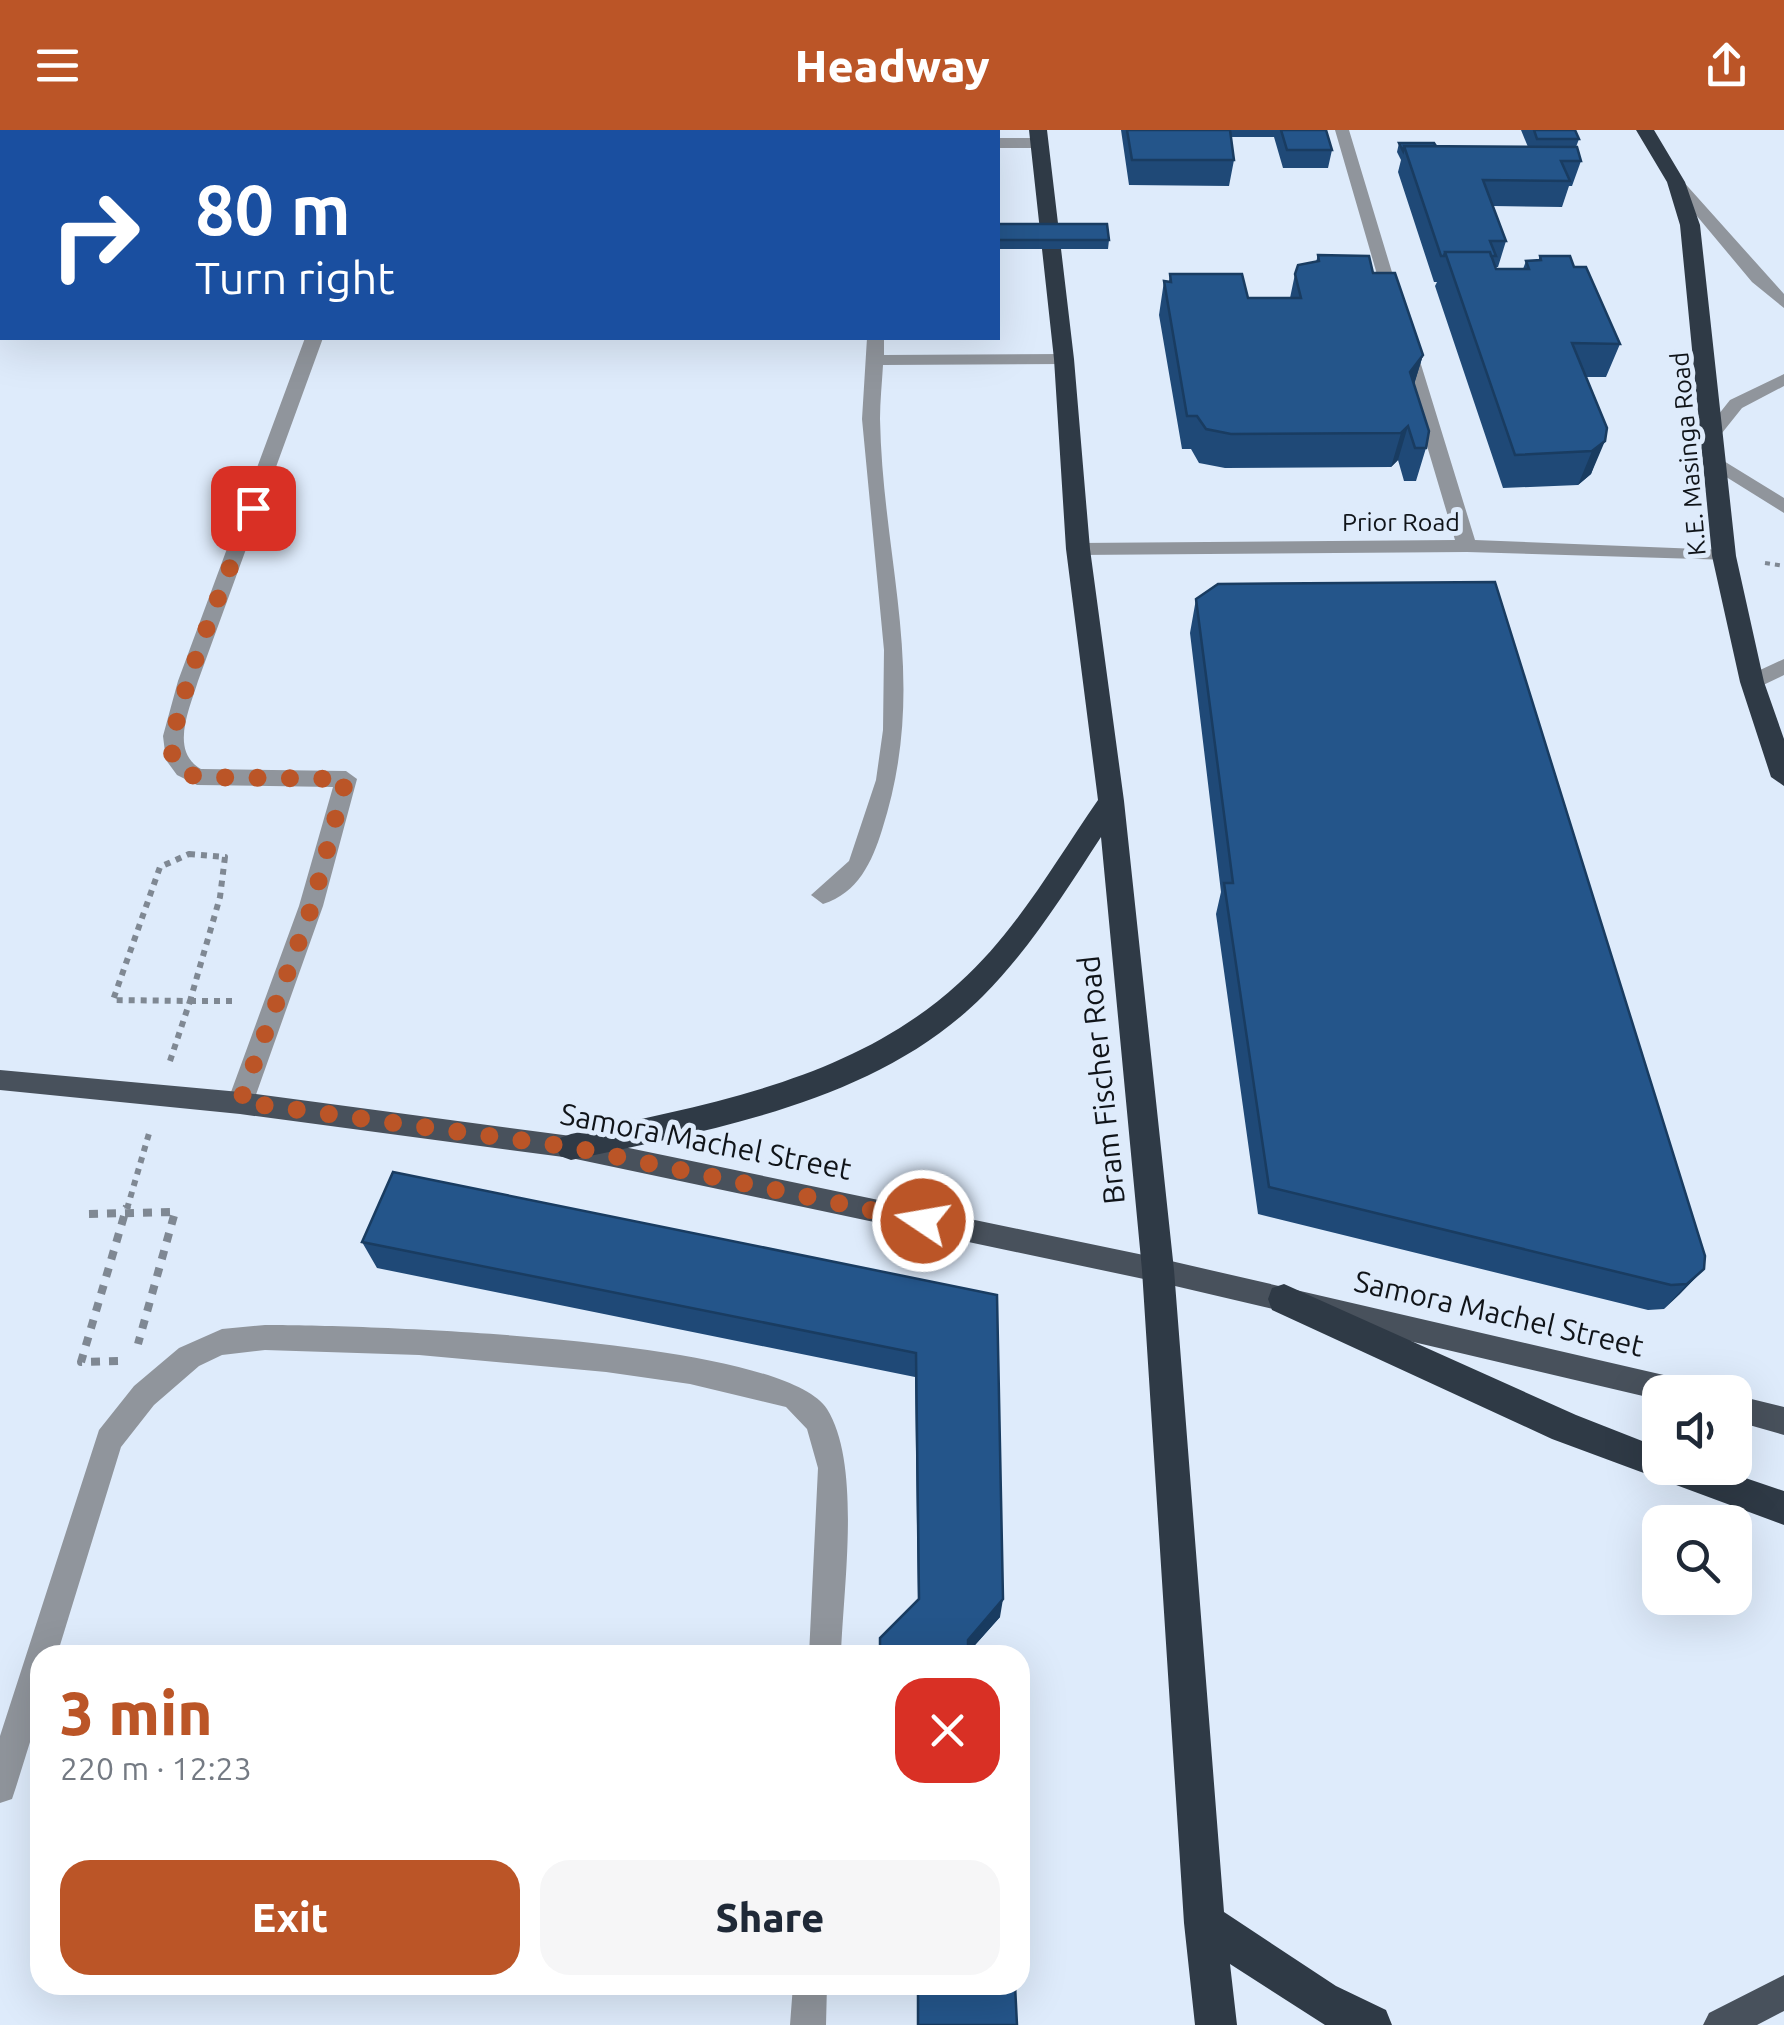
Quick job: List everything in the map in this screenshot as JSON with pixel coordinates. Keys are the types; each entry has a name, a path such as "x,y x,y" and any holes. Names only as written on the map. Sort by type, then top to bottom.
{"highway":[{"name":"K.E. Masinga Road","path":"1645,130 1676,182 1690,226 1699,282 1724,556 1752,682 1784,777"},
{"name":"Bram Fischer Road","path":"1039,137 1064,359 1078,550 1111,801 1158,1270 1204,1922 1216,2025"},
{"path":"571,1147 750,1106 818,1083 907,1040 970,990 1025,928 1111,801"},
{"path":"1284,1299 1564,1427 1642,1458"},
{"path":"1718,1485 1784,1508"},
{"path":"1204,1922 1321,2000 1370,2025"}],"main road":[{"name":"Samora Machel Street","path":"0,1080 240,1102 571,1147 1158,1270 1642,1383"},
{"path":"1752,1413 1784,1421"},
{"path":"1721,2025 1784,1992"}],"street":[{"path":"1342,130 1467,546"},
{"path":"1000,143 1039,137"},
{"path":"1676,182 1784,303"},
{"path":"240,1102 312,906 346,779 197,777 182,771 174,761 172,738 188,681 313,340"},
{"path":"823,894 859,866 887,780 894,730 894,650 871,419 876,340"},
{"path":"874,360 1064,359"},
{"path":"1712,434 1736,404 1784,379"},
{"path":"1714,461 1784,507"},
{"name":"Prior Road","path":"1078,550 1467,546 1724,556"},
{"path":"1752,682 1784,666"},
{"path":"45,1645 109,1440 128,1412 173,1370 220,1342 254,1337 397,1340 542,1354 679,1370 759,1384 794,1397 815,1412 829,1444 833,1468 825,1645"},
{"path":"0,1787 30,1692"},
{"path":"808,2025 810,1995"}],"path":[{"path":"166,1076 216,904 225,857 190,854 160,867 113,1000 276,1001"},
{"path":"88,1214 175,1212 134,1360 81,1362 154,1114"}],"building":[{"path":"1127,130 1230,130 1234,160 1132,160"},
{"path":"1281,130 1326,130 1332,150 1287,150"},
{"path":"1534,130 1575,130 1579,139 1537,139"},
{"path":"1399,143 1436,146 1404,146 1403,151"},
{"path":"1404,146 1577,147 1581,161 1561,161 1570,181 1483,180 1506,241 1490,241 1496,256 1490,252 1445,252 1441,256"},
{"path":"1000,224 1107,224 1109,240 1000,240"},
{"path":"1445,252 1490,252 1496,269 1529,269 1526,261 1541,260 1540,256 1570,256 1574,267 1586,267 1620,344 1572,343 1607,428 1605,441 1592,451 1515,455"},
{"path":"1318,255 1369,256 1373,273 1395,273 1423,355 1410,372 1429,431 1426,448 1415,448 1408,426 1401,433 1231,434 1206,429 1197,416 1187,416 1164,281 1171,282 1170,274 1242,274 1248,298 1301,298 1295,274 1298,265 1319,261"},
{"path":"1495,582 1705,1256 1704,1269 1687,1284 1671,1285 1269,1187 1224,883 1233,883 1196,599 1218,584"},
{"path":"393,1172 997,1295 1003,1599 968,1640 968,1645 880,1645 880,1638 919,1599 916,1353 362,1242"},
{"path":"918,1995 1016,1995 1017,2025 918,2025"}],"route":[{"path":"253,508 188,681 172,738 174,761 182,771 197,777 346,779 312,906 240,1102 571,1147 923,1221"}]}
